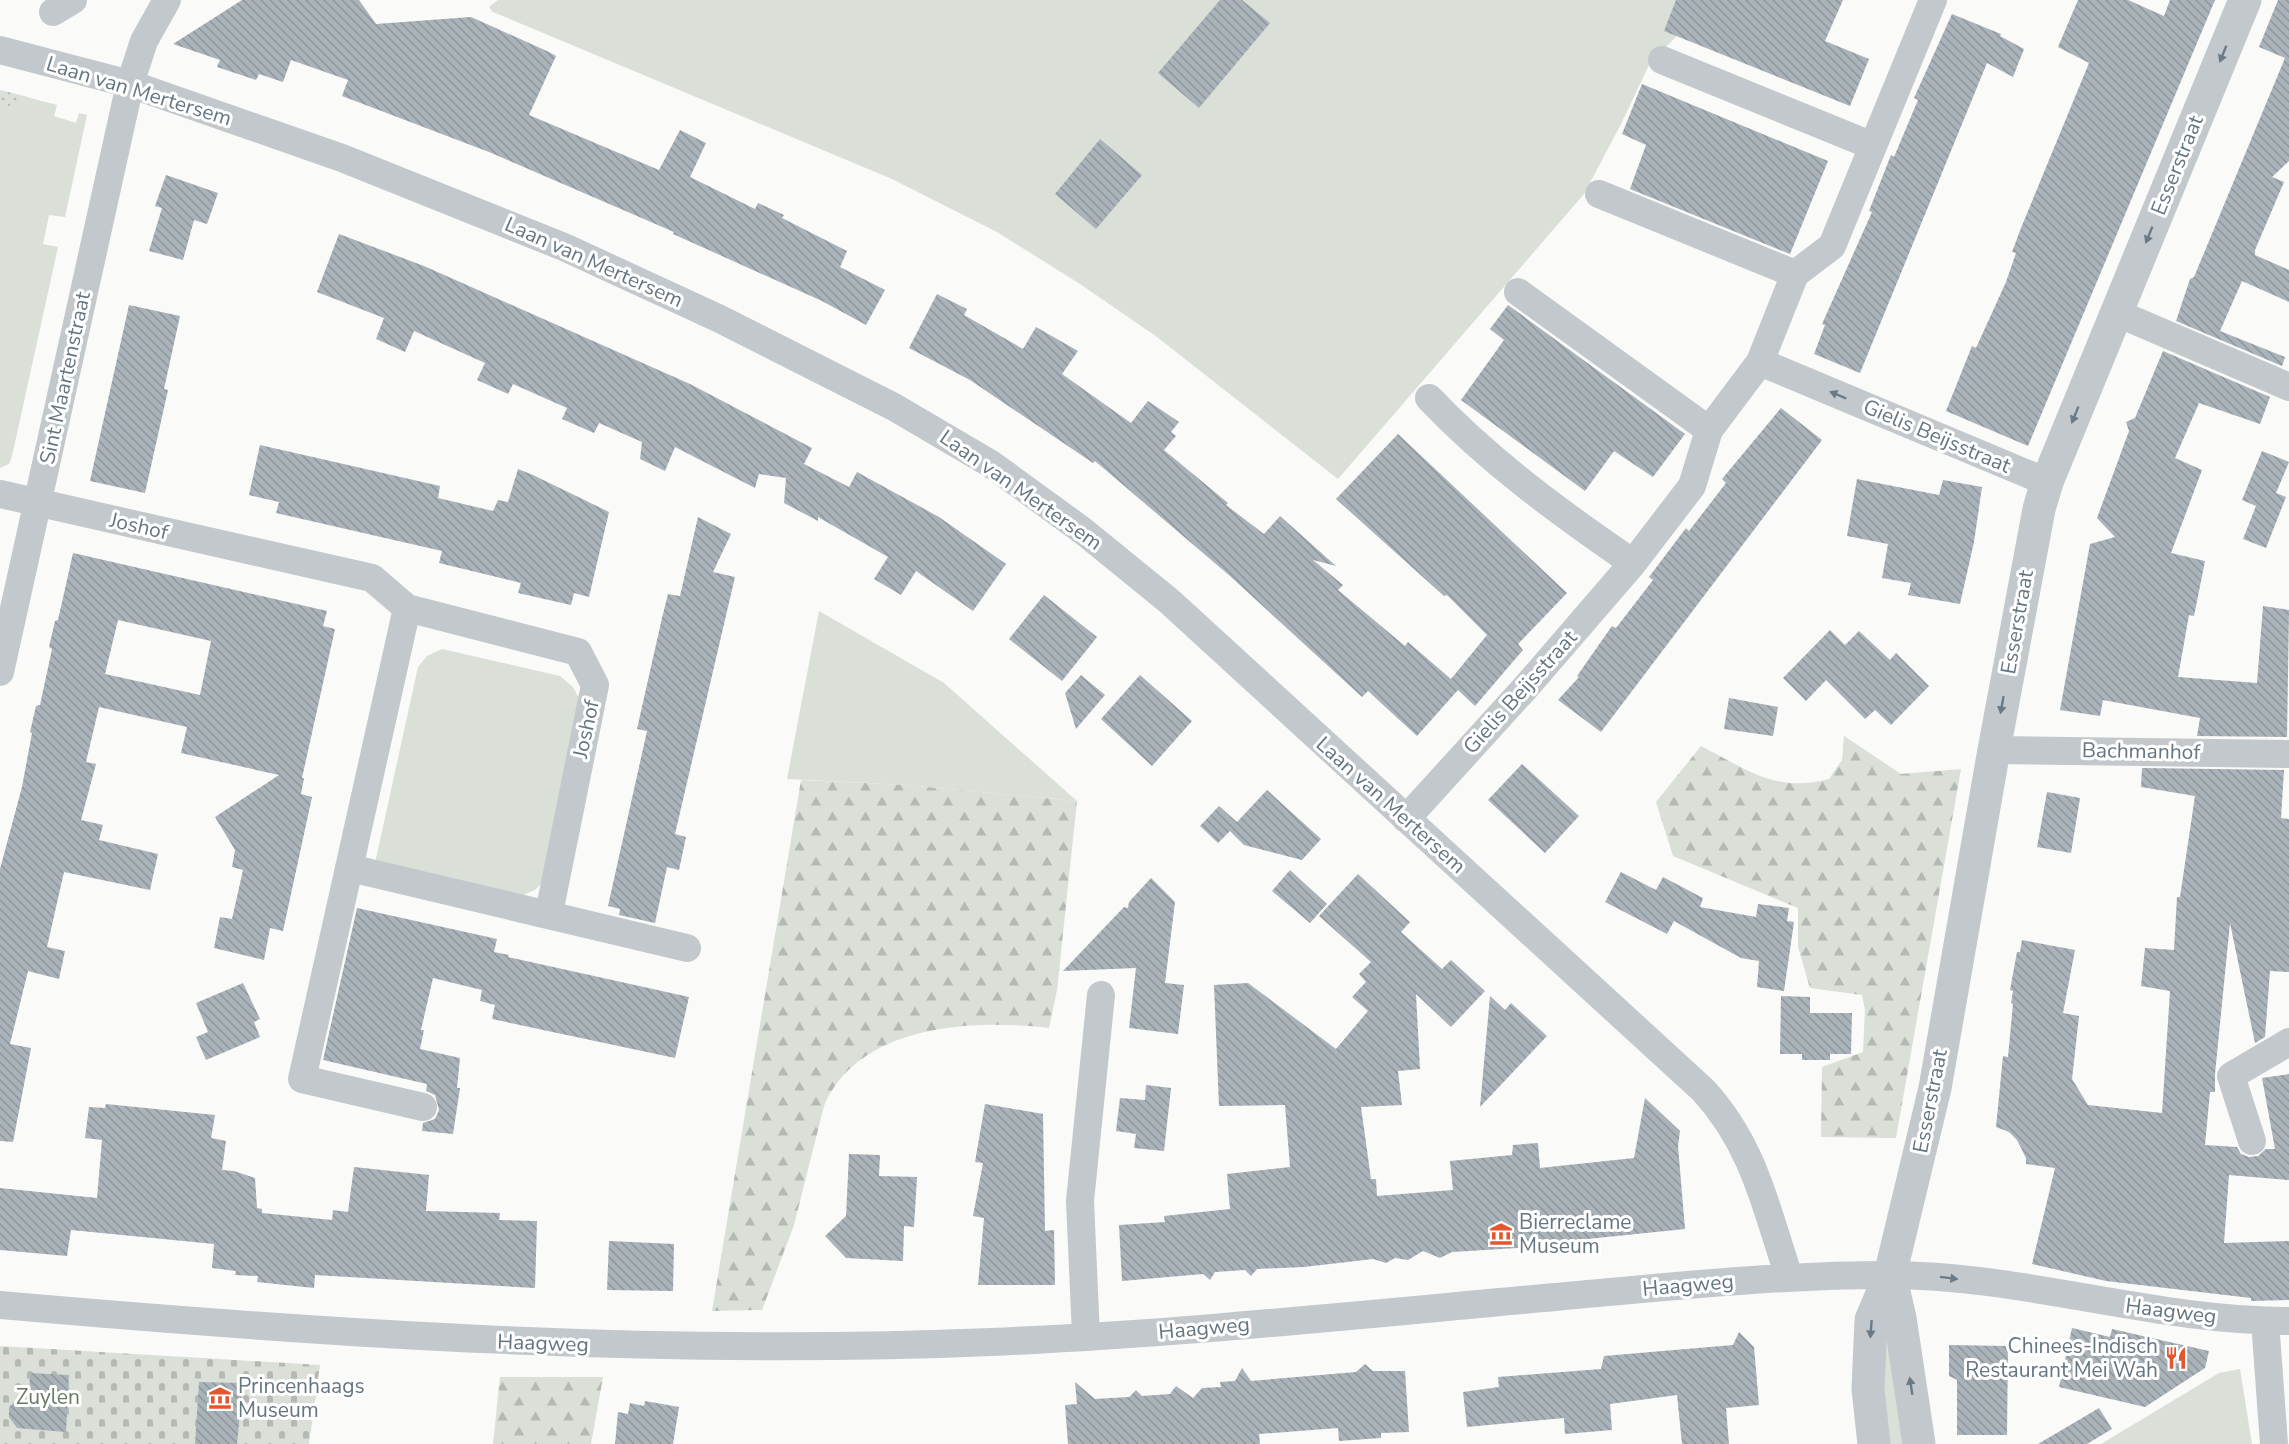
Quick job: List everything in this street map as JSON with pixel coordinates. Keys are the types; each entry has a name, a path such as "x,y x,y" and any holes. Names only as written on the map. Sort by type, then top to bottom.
{"street":[{"name":"Sint Maartenstraat","path":"0,672 130,84 144,41 167,0"},
{"path":"1599,194 1795,274 1832,246 1933,0"},
{"name":"Esserstraat","path":"1874,1444 1868,1389 1871,1320 1890,1275 1935,1088 2030,549 2047,482 2245,0"},
{"name":"Laan van Mertersem","path":"0,50 130,84 353,162 564,247 798,356 943,435 1038,496 1127,566 1720,1108 1749,1155 1789,1277"},
{"path":"1662,60 1873,146"},
{"name":"Gielis Beijsstraat","path":"1406,819 1526,687 1633,563 1692,486 1709,430 1760,362 1795,274"},
{"path":"1518,292 1709,430"},
{"path":"2117,314 2289,387"},
{"name":"Gielis Beijsstraat","path":"1760,362 2047,482"},
{"path":"1429,398 1476,445 1525,486 1633,563"},
{"name":"Joshof","path":"0,494 372,578 407,608 578,652 596,685 549,913"},
{"path":"407,608 302,1079 423,1107"},
{"name":"Bachmanhof","path":"1994,750 2289,754"},
{"path":"350,868 549,913 687,948"},
{"path":"1086,1336 1080,1201 1101,995"},
{"path":"2252,1141 2231,1076 2289,1042"},
{"path":"1890,1275 1900,1318 1919,1444"},
{"name":"Haagweg","path":"0,1305 393,1336 542,1344 693,1347 888,1346 1086,1336 1789,1277 1890,1275 1941,1276 2104,1302 2277,1321"},
{"path":"2274,1444 2277,1321"}],"green space":[{"path":"498,0 1692,0 1680,33 1650,63 1584,194 1338,479 1157,337 1080,284 997,232 892,179 493,12 489,7"},
{"path":"0,90 57,105 54,116 76,123 79,113 87,115 65,217 49,215 43,244 58,247 12,456 9,464 0,468"},
{"path":"0,90 28,97 0,110"},
{"path":"819,611 944,683 1077,801 906,785 787,779"},
{"path":"442,649 560,676 573,687 580,700 543,882 535,890 520,896 375,863 418,667 427,656"},
{"path":"1844,736 1901,774 1961,769 1896,1138 1821,1137 1822,1067 1863,1052 1865,1010 1862,995 1810,988 1798,947 1798,908 1673,856 1656,802 1701,746 1762,777 1793,783 1810,783 1829,779 1842,760"},
{"path":"801,780 906,785 1077,801 1057,990 1049,1028 1019,1025 954,1027 921,1033 891,1043 863,1058 841,1079 824,1106 794,1225 762,1310 712,1311"},
{"path":"1887,1312 1909,1444 1882,1444"},
{"name":"Zuylen","path":"0,1346 320,1365 309,1444 0,1444"},
{"path":"2240,1369 2252,1444 2101,1444 2219,1373"},
{"path":"500,1377 603,1377 591,1444 493,1444"}],"building":[{"path":"242,0 359,0 376,24 471,17 549,52 556,56 529,115 659,170 680,130 706,143 690,177 755,209 758,203 784,215 782,218 847,251 840,267 885,290 866,325 822,301 673,234 674,232 489,152 342,96 348,80 291,60 283,82 259,74 256,80 217,67 220,60 173,44"},
{"path":"1220,0 1242,0 1270,23 1199,108 1158,73"},
{"path":"1676,0 1843,0 1825,41 1869,59 1850,106 1664,31"},
{"path":"2078,0 2128,0 2164,16 2170,0 2215,0 2028,446 1946,411 1972,346 1976,348 2006,282 2016,253 2012,252 2021,228 2089,63 2058,47"},
{"path":"2278,0 2289,0 2289,161 2272,177 2284,182 2255,250 2255,255 2289,270 2289,302 2242,281 2220,331 2285,357 2282,366 2176,321 2190,279 2194,277 2285,58 2259,47"},
{"path":"1952,14 2001,34 2000,36 2024,49 2013,77 1987,63 1860,373 1814,354 1825,325 1822,324 1872,212 1869,211 1891,155 1894,157 1918,100 1914,98"},
{"path":"1642,84 1828,161 1790,254 1630,189 1646,145 1622,134"},
{"path":"1100,139 1142,175 1096,229 1055,194"},
{"path":"166,175 218,193 207,224 194,220 183,260 149,251 162,208 155,206"},
{"path":"339,234 424,266 690,384 812,448 804,464 849,487 857,472 939,517 1006,564 973,611 916,571 901,595 874,579 888,557 818,517 818,521 784,503 786,478 759,474 755,488 675,447 665,471 640,459 642,442 599,423 594,433 562,419 567,408 513,384 508,394 477,380 485,363 414,331 405,352 376,339 384,318 317,292"},
{"path":"937,294 967,309 964,315 1023,349 1036,327 1078,351 1062,374 1131,423 1148,401 1179,422 1171,432 1176,436 1164,450 1228,503 1226,505 1264,534 1280,516 1336,566 1313,560 1343,585 1338,590 1405,646 1408,642 1451,679 1487,635 1447,595 1444,596 1336,499 1398,434 1567,593 1518,644 1523,650 1475,706 1458,690 1417,736 1368,691 1362,697 1230,576 1095,461 1093,463 970,380 909,348"},
{"path":"129,305 180,316 164,389 168,390 145,493 90,481"},
{"path":"1508,305 1685,434 1653,477 1614,451 1585,491 1461,400 1504,340 1490,329"},
{"path":"2163,351 2270,397 2260,424 2199,403 2175,458 2202,470 2171,553 2205,561 2194,616 2189,615 2178,677 2257,683 2263,606 2289,610 2287,737 2197,736 2200,718 2103,700 2100,716 2060,710 2090,544 2115,537 2097,518 2129,431 2126,422 2135,418"},
{"path":"1781,408 1822,440 1601,732 1558,700 1579,677 1577,676 1612,626 1616,628 1653,580 1649,577 1686,528 1689,531 1726,483 1722,479"},
{"path":"260,445 440,486 438,498 493,511 498,500 508,502 518,469 533,475 609,512 589,597 574,593 571,605 518,593 521,583 439,563 442,551 276,513 279,502 249,495"},
{"path":"2262,451 2289,462 2276,493 2286,497 2266,548 2243,539 2256,506 2242,500"},
{"path":"1857,479 1939,495 1943,480 1982,487 1974,542 1960,604 1908,595 1911,583 1882,578 1888,544 1847,536"},
{"path":"698,517 731,534 713,572 735,577 675,834 686,837 679,870 667,867 655,923 619,915 620,909 608,906 647,731 637,729 662,618 668,594 680,596"},
{"path":"73,553 327,611 323,626 335,629 302,778 304,778 301,794 312,797 283,931 270,928 264,960 214,948 220,917 232,919 243,870 232,867 235,850 215,817 279,775 181,753 187,727 99,707 86,762 96,764 81,820 103,825 99,840 158,854 150,890 64,872 47,947 65,951 59,979 28,971 10,1044 31,1048 13,1142 0,1141 0,869 22,787 32,733 30,732 36,706 40,705 52,649 49,647 55,621 58,620","holes":["118,620 211,641 200,695 105,674"]},
{"path":"1044,595 1097,637 1062,681 1009,639"},
{"path":"1830,630 1845,645 1859,631 1890,660 1896,653 1929,686 1891,725 1875,710 1865,719 1826,680 1806,701 1783,678"},
{"path":"1081,675 1105,695 1076,729 1065,693"},
{"path":"1140,675 1192,721 1152,766 1101,719"},
{"path":"1729,698 1778,707 1773,736 1724,729"},
{"path":"1522,764 1579,816 1545,853 1488,800"},
{"path":"2142,768 2284,770 2281,818 2289,819 2289,972 2270,971 2265,1037 2255,1043 2230,923 2215,1092 2210,1092 2205,1145 2237,1147 2241,1154 2249,1157 2258,1156 2266,1149 2275,1149 2262,1078 2289,1074 2289,1180 2229,1175 2224,1243 2289,1241 2289,1300 2251,1301 2251,1298 2106,1281 2032,1264 2055,1168 2026,1164 2026,1158 2017,1140 2009,1132 1996,1127 2003,1056 2008,1057 2013,1004 2011,1003 2013,991 2010,990 2017,952 2020,952 2022,940 2075,950 2063,1013 2079,1016 2072,1079 2088,1105 2162,1113 2170,991 2141,986 2145,948 2174,950 2177,897 2180,897 2195,796 2141,787"},
{"path":"1267,790 1321,839 1302,860 1244,845 1230,831 1218,843 1200,826 1219,806 1237,822"},
{"path":"2047,792 2080,798 2071,853 2037,847"},
{"path":"1290,870 1327,904 1310,923 1272,891"},
{"path":"1621,872 1656,890 1663,877 1703,898 1700,907 1756,917 1758,904 1789,908 1787,921 1794,922 1784,991 1757,987 1759,961 1741,958 1674,921 1667,934 1605,902"},
{"path":"1358,874 1410,922 1401,932 1442,969 1451,960 1485,991 1451,1027 1416,994 1420,1069 1398,1071 1402,1105 1361,1107 1371,1179 1376,1179 1377,1196 1453,1190 1450,1161 1512,1155 1513,1145 1538,1143 1540,1168 1634,1158 1645,1098 1680,1131 1678,1146 1685,1229 1568,1241 1566,1245 1452,1252 1440,1258 1423,1251 1408,1260 1395,1258 1386,1263 1373,1259 1304,1267 1257,1269 1251,1276 1245,1270 1215,1272 1210,1280 1203,1274 1122,1281 1119,1225 1165,1222 1164,1216 1230,1209 1227,1174 1290,1167 1285,1105 1219,1106 1214,985 1248,983 1336,1049 1368,1011 1352,997 1366,982 1359,974 1371,962 1319,916"},
{"path":"1151,878 1175,902 1165,983 1184,985 1178,1034 1129,1028 1136,968 1063,971 1124,907 1128,908 1129,902"},
{"path":"357,908 497,939 494,952 509,955 508,957 689,997 675,1058 492,1019 495,1005 480,1001 482,990 433,978 421,1030 424,1030 420,1049 460,1058 457,1088 460,1088 453,1134 422,1131 423,1123 435,1119 439,1110 435,1095 426,1091 427,1084 323,1060"},
{"path":"243,983 260,1019 254,1022 260,1037 206,1060 196,1037 208,1032 196,1003"},
{"path":"1490,996 1505,1010 1511,1003 1547,1036 1480,1107"},
{"path":"1781,996 1810,997 1810,1013 1852,1013 1851,1054 1830,1054 1830,1060 1802,1060 1802,1054 1780,1054"},
{"path":"1146,1085 1171,1088 1164,1151 1134,1148 1136,1134 1116,1131 1120,1098 1145,1100"},
{"path":"106,1104 215,1115 211,1138 226,1141 222,1170 234,1171 255,1178 257,1208 262,1209 262,1213 332,1220 333,1210 348,1212 354,1167 429,1175 426,1211 500,1213 499,1220 537,1221 535,1288 315,1275 314,1288 257,1282 258,1276 235,1275 236,1271 212,1268 214,1244 71,1230 67,1256 0,1250 0,1188 97,1198 102,1140 85,1138 89,1107 105,1108"},
{"path":"985,1104 1043,1114 1045,1231 1054,1230 1055,1285 978,1285 984,1218 973,1216 983,1163 975,1162"},
{"path":"849,1154 880,1155 879,1176 917,1177 914,1227 904,1226 903,1261 846,1258 825,1236 846,1216"},
{"path":"609,1241 674,1244 673,1291 607,1290"},
{"path":"2072,1328 2110,1337 2112,1329 2209,1351 2205,1368 2145,1407 2059,1387"},
{"path":"1739,1332 1754,1347 1759,1405 1726,1408 1729,1444 1682,1444 1677,1395 1610,1404 1612,1430 1565,1434 1564,1418 1467,1427 1463,1392 1499,1387 1498,1377 1601,1369 1604,1356 1733,1345"},
{"path":"1949,1345 2008,1346 2007,1435 1957,1435 1957,1380 1949,1376"},
{"path":"1365,1364 1373,1371 1405,1371 1409,1432 1381,1433 1381,1438 1339,1441 1338,1428 1259,1434 1260,1444 1068,1444 1065,1405 1077,1404 1075,1382 1095,1399 1129,1397 1136,1390 1142,1396 1170,1394 1176,1386 1193,1398 1202,1388 1221,1387 1220,1382 1235,1381 1242,1368 1251,1381 1356,1372"},
{"path":"30,1373 69,1375 66,1432 17,1428 9,1417 9,1407 21,1396 29,1397"},
{"path":"199,1382 243,1383 237,1444 195,1444"},
{"path":"645,1401 679,1407 673,1444 615,1444 618,1412 628,1414 630,1403 644,1406"},
{"path":"2099,1408 2112,1429 2087,1444 2038,1444"}],"place":[{"name":"Bierreclame Museum","path":"1501,1234"},
{"name":"Chinees-Indisch Restaurant Mei Wah","path":"2176,1358"},
{"name":"Princenhaags Museum","path":"220,1398"}]}
